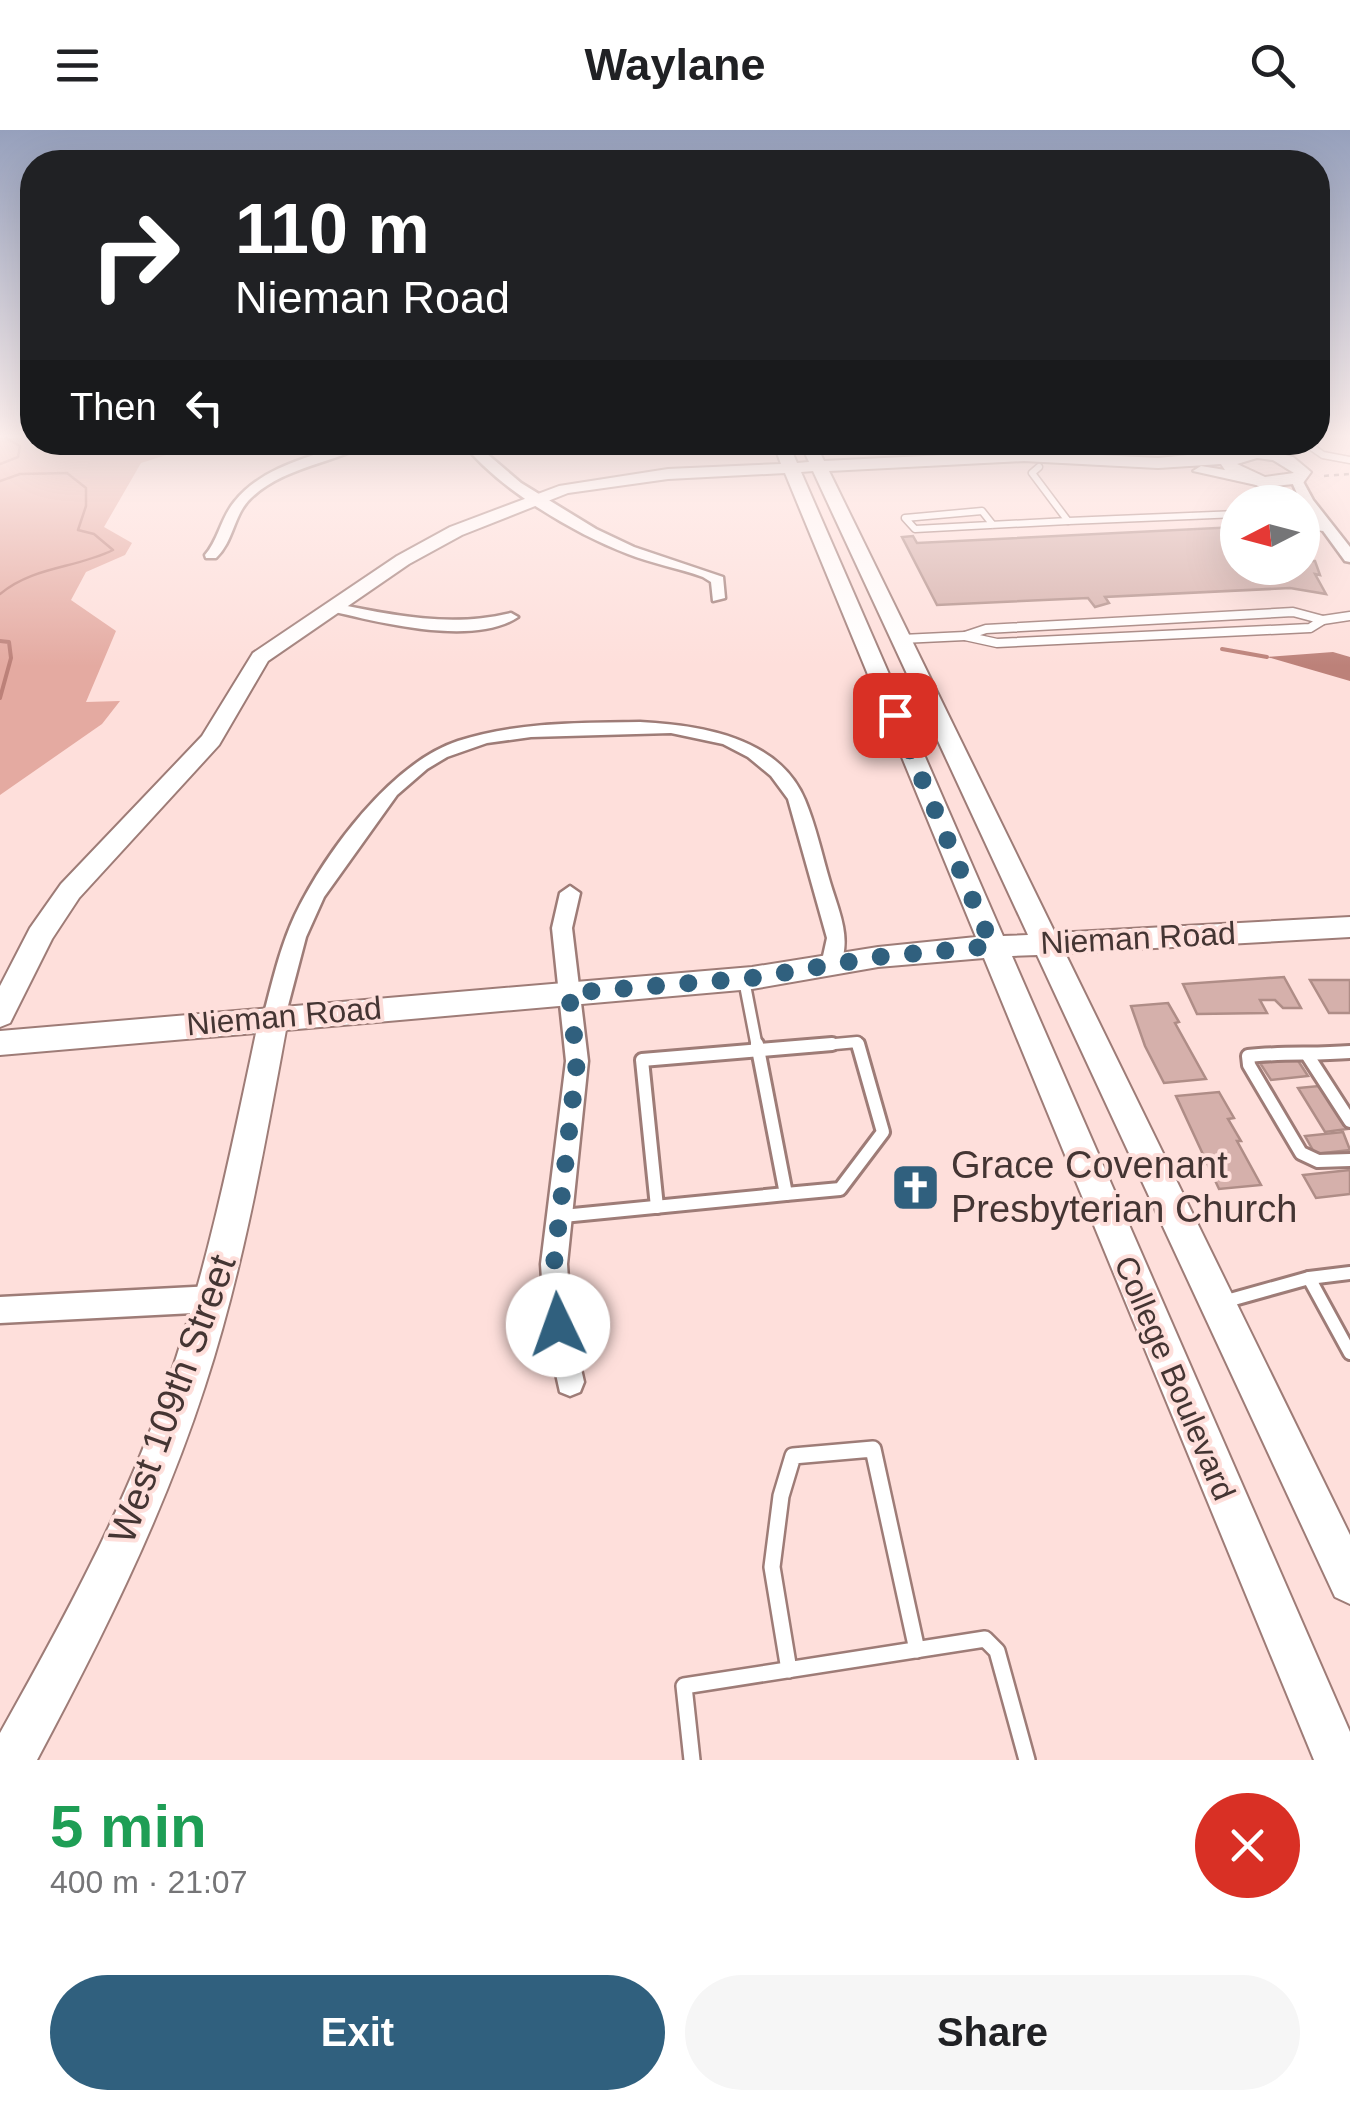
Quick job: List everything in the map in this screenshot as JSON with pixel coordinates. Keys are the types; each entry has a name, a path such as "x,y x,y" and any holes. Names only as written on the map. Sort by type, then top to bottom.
{"main road":[{"path":"0,1015 40,934 70,891 211,740 260,657 332,606 442,538 500,514"},
{"name":"College Boulevard","path":"823,514 992,946 1338,1760"},
{"name":"College Boulevard","path":"830,514 901,639 1350,1582"},
{"name":"Nieman Road","path":"0,1043 744,978 992,946 1350,927"},
{"name":"West 109th Street","path":"11,1760 120,1550 168,1436 228,1244 274,1017"}],"street":[{"path":"211,555 227,539 233,514"},
{"path":"566,514 628,550 700,569 718,580 718,598"},
{"path":"1321,514 1350,558"},
{"path":"1320,519 1328,524"},
{"path":"332,606 460,626 512,616"},
{"path":"274,1017 300,920 328,871 390,794 430,760 451,749 510,733 636,725 680,727 720,737 762,759 796,798 836,938 831,965"},
{"path":"570,893 562,928 577,1061 554,1264 558,1325 570,1382"},
{"path":"0,1310 213,1299"}],"lane":[{"path":"948,514 905,518 915,528 1220,515"},
{"path":"984,514 993,526"},
{"path":"1063,514 1068,521"},
{"path":"1320,524 1328,524"},
{"path":"965,636 986,629 1293,612 1324,620"},
{"path":"901,639 965,636 997,643 1310,628 1324,620 1350,616"},
{"path":"1132,622 1143,635"},
{"path":"744,978 786,1194"},
{"path":"560,1216 657,1207 840,1189 882,1132 857,1042 642,1060 657,1207"},
{"path":"1350,1052 1308,1056 1297,1051 1248,1056 1249,1065 1302,1153 1309,1160 1322,1162 1350,1160"},
{"path":"1308,1056 1350,1120"},
{"path":"1217,1303 1309,1278 1350,1273"},
{"path":"1309,1278 1350,1354"},
{"path":"789,1670 772,1567 781,1496 794,1456 873,1449 917,1650"},
{"path":"692,1760 684,1686 985,1639 997,1651 1027,1760"}],"shaded area":[{"path":"0,514 111,514 104,527 132,543 125,555 86,572 71,600 116,631 86,702 120,701 102,724 0,795"},
{"path":"1333,652 1350,657 1350,681 1267,657"}],"building":[{"path":"1220,528 1220,585 1320,583 1326,594 1290,588 1105,597 1109,603 1095,607 1088,598 937,605 902,537 913,536 917,543"},
{"path":"1284,977 1301,1008 1283,1008 1275,1000 1260,1000 1267,1013 1197,1014 1183,984"},
{"path":"1310,980 1350,980 1350,1013 1329,1013"},
{"path":"1168,1003 1206,1079 1164,1083 1145,1046 1131,1006"},
{"path":"1297,1059 1308,1076 1271,1080 1260,1063"},
{"path":"1319,1086 1347,1129 1325,1132 1298,1088"},
{"path":"1219,1092 1234,1118 1228,1119 1241,1141 1237,1141 1261,1185 1219,1189 1176,1096"},
{"path":"1343,1132 1350,1150 1315,1154 1305,1136"},
{"path":"1350,1170 1350,1194 1316,1198 1303,1175"}],"waterway":[{"path":"0,594 27,578 113,550 94,534 78,530 83,514"},
{"path":"0,641 9,642 11,658 0,698"},
{"path":"1222,649 1267,657"}],"place":[{"name":"Grace Covenant Presbyterian Church","path":"916,1187"}],"route":[{"path":"558,1325 554,1264 577,1061 569,993 752,978 878,957 992,946 895,715"}]}
